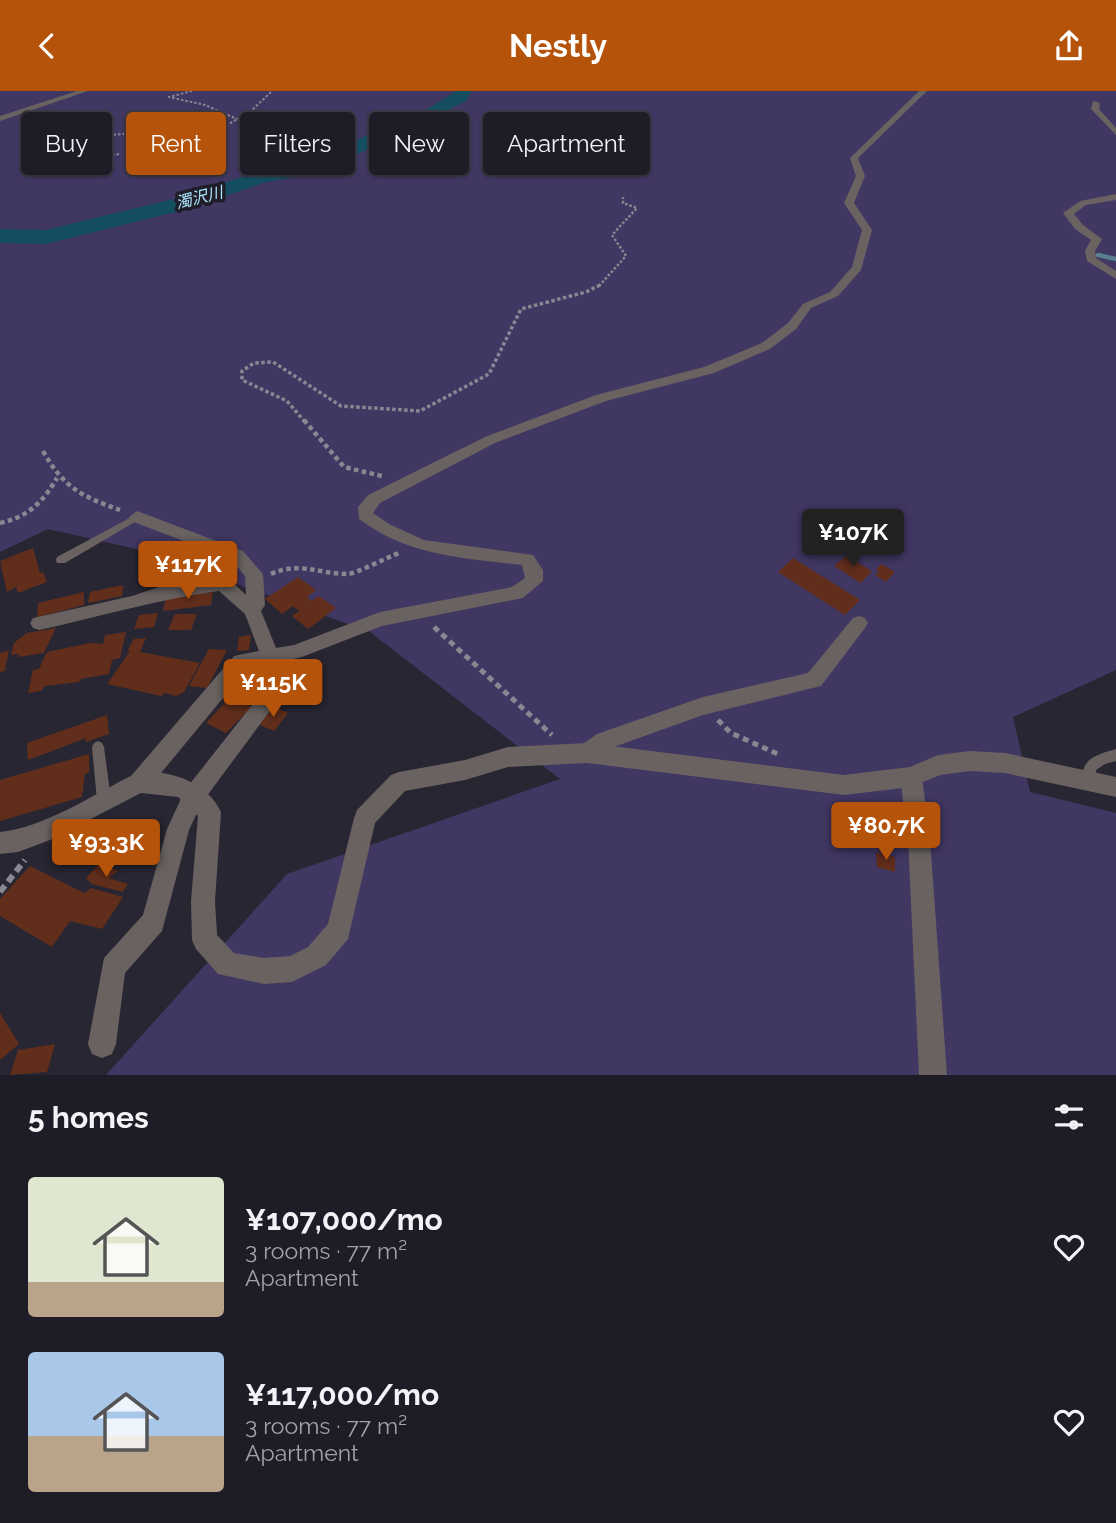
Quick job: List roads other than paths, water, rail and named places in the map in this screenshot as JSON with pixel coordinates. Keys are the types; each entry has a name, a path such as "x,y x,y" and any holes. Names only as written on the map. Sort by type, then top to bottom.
{"street":[{"path":"0,117 74,91"},
{"path":"0,117 84,91"},
{"path":"0,843 18,841 42,832 139,783 241,662 295,652 380,618 517,593 534,581 534,570 527,559 451,552 419,545 390,533 365,515 366,507 373,499 490,440 601,398 709,370 766,347 792,326 807,306 834,294 857,268 867,230 849,203 862,179 862,170 855,158 923,91"},
{"path":"1096,103 1095,109 1116,133"},
{"path":"1116,197 1083,202 1068,213 1073,221 1097,239 1090,251 1091,259 1116,276"},
{"path":"137,517 237,555 254,574 256,605 252,610"},
{"path":"39,623 133,603 168,591 219,584 232,591 252,610 266,657 262,708 193,797 178,829 153,922 113,967 102,1044"},
{"path":"587,753 604,741 703,706 814,680 859,623"},
{"path":"139,783 183,787 210,812 203,901 205,940 227,965 264,971 292,969 317,956 339,930 365,818 399,782 465,770 508,757 587,753 844,785 911,777 938,765 970,761 1004,763 1116,787"},
{"path":"911,777 919,839 933,1075"}],"lane":[{"path":"61,560 137,517"},
{"path":"98,747 104,800"},
{"path":"1090,781 1090,767 1102,759 1116,755"}],"waterway":[{"name":"濁沢川","path":"0,236 46,237 180,204 259,178 311,168 375,139 410,128 436,109 460,97 464,91"},
{"path":"1098,255 1116,259"}]}
